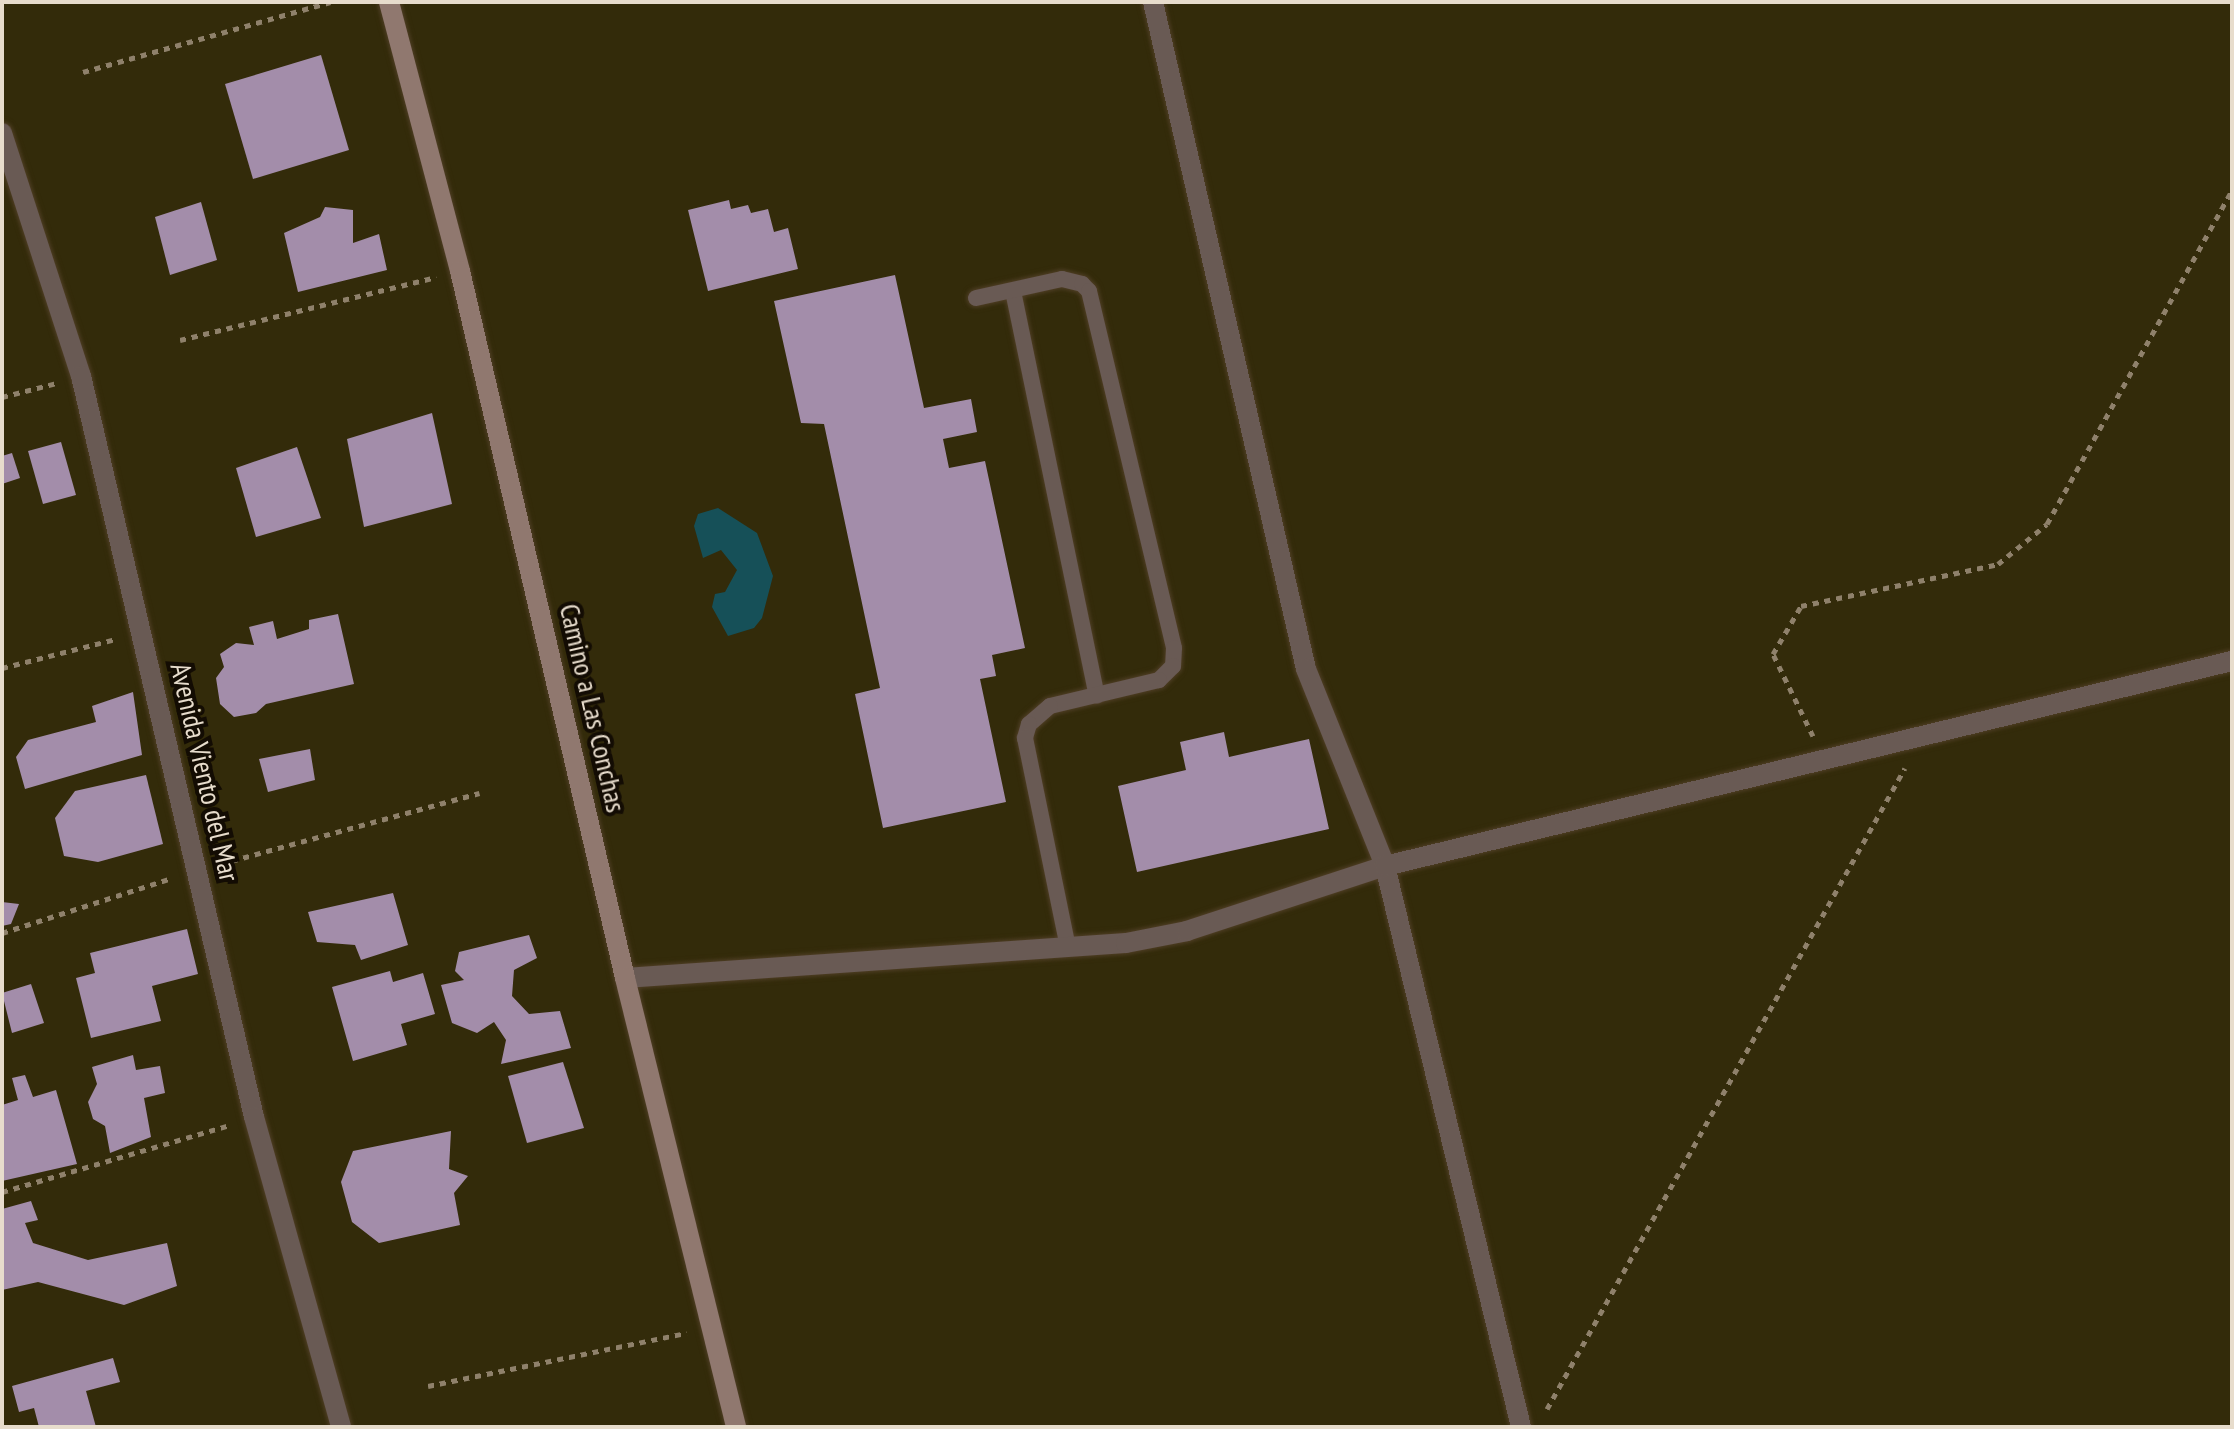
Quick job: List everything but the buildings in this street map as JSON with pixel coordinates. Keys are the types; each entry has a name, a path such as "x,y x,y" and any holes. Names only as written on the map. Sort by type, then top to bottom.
{"street":[{"name":"Camino a Las Conchas","path":"389,2 460,271 625,978 736,1427"},
{"path":"1153,2 1306,669 1385,866 1521,1427"},
{"name":"Avenida Viento del Mar","path":"2,133 81,376 144,632 254,1117 341,1427"},
{"path":"625,978 1068,947 1187,931 1385,866 1924,733 2232,661"}],"lane":[{"path":"976,298 1062,279 1082,284 1089,291 1174,648 1173,666 1159,680 1050,706 1029,724 1025,738 1068,947"},
{"path":"1013,291 1097,695"}],"path":[{"path":"83,72 330,2"},
{"path":"1824,758 1773,654 1801,606 1998,564 2047,524 2232,190"},
{"path":"180,340 460,271"},
{"path":"2,397 81,376"},
{"path":"2,668 144,632"},
{"path":"1544,1413 1924,733"},
{"path":"2,933 199,869 479,793"},
{"path":"2,1192 254,1117"},
{"path":"428,1386 712,1327"}],"sand":[{"path":"2,2 2232,2 2232,1427 2,1427"}],"water":[{"path":"718,508 757,533 773,576 762,618 754,628 728,636 712,607 715,594 725,592 737,570 721,550 703,558 694,526 698,514"}]}
